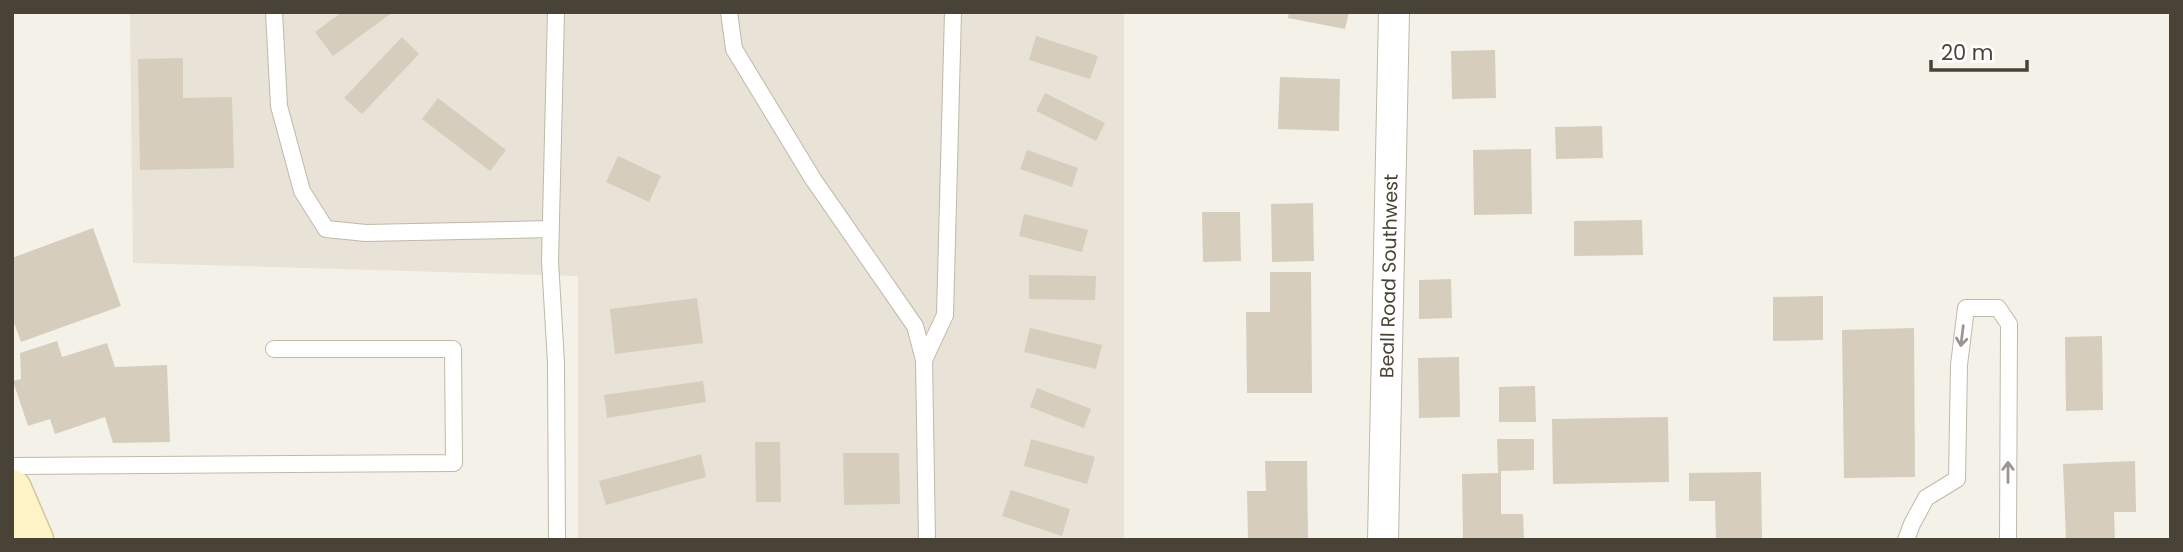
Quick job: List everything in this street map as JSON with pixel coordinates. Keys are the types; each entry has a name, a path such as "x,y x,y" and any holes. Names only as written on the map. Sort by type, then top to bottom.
{"street":[{"name":"Beall Road Southwest","path":"1383,540 1394,12"},
{"path":"12,489 34,540"}],"lane":[{"path":"274,12 279,106 302,191 326,229 366,233 551,229"},
{"path":"556,12 551,229 556,363 557,540"},
{"path":"729,12 734,49 813,179 915,326 924,360 927,540"},
{"path":"924,360 945,314 953,12"},
{"path":"1906,540 1926,498 1957,479 1959,365 1966,308 1998,308 2009,324 2008,540"},
{"path":"12,466 454,463 453,349 274,349"}],"shaded area":[{"path":"130,12 1124,12 1124,540 578,540 578,276 133,263"}],"building":[{"path":"342,12 393,12 333,56 315,32"},
{"path":"1289,12 1349,12 1345,29 1288,18"},
{"path":"1036,36 1098,56 1090,79 1029,60"},
{"path":"402,37 419,54 362,114 344,98"},
{"path":"1495,50 1496,98 1452,99 1451,51"},
{"path":"183,58 183,98 232,97 234,168 140,170 138,59"},
{"path":"1280,77 1340,79 1339,131 1278,129"},
{"path":"1045,93 1105,123 1096,141 1036,111"},
{"path":"438,98 506,150 490,171 422,119"},
{"path":"1602,126 1603,158 1556,159 1555,127"},
{"path":"1531,149 1532,214 1474,215 1473,150"},
{"path":"1027,150 1078,168 1072,187 1020,169"},
{"path":"618,156 661,176 649,202 606,182"},
{"path":"1313,203 1314,261 1272,262 1271,204"},
{"path":"1202,212 1240,212 1241,261 1203,262"},
{"path":"1024,214 1088,230 1082,252 1019,236"},
{"path":"1642,220 1643,255 1574,256 1574,221"},
{"path":"93,228 121,306 21,342 12,317 12,258"},
{"path":"1270,272 1311,272 1312,393 1247,393 1246,312 1270,312"},
{"path":"1029,275 1096,276 1095,300 1029,299"},
{"path":"1451,279 1452,318 1419,319 1419,280"},
{"path":"1823,296 1823,340 1773,341 1773,297"},
{"path":"697,298 703,343 615,354 610,309"},
{"path":"1030,328 1102,345 1096,369 1024,352"},
{"path":"1914,328 1915,477 1844,478 1842,330"},
{"path":"2102,336 2103,410 2066,411 2065,337"},
{"path":"57,341 62,357 107,343 115,367 167,365 170,442 113,443 105,417 55,434 50,419 28,426 13,381 21,379 20,353"},
{"path":"1459,357 1460,417 1419,418 1418,358"},
{"path":"703,381 706,402 607,418 604,395"},
{"path":"1535,386 1536,422 1499,422 1499,387"},
{"path":"1037,388 1091,409 1084,428 1030,407"},
{"path":"1668,417 1669,482 1553,484 1552,419"},
{"path":"1031,439 1095,457 1087,484 1024,466"},
{"path":"1497,439 1534,439 1534,470 1501,471 1501,514 1523,514 1524,540 1463,540 1462,474 1498,473"},
{"path":"755,442 780,442 781,502 756,502"},
{"path":"843,453 899,453 900,504 844,505"},
{"path":"701,454 706,477 606,505 599,481"},
{"path":"1265,461 1307,461 1308,540 1248,540 1247,491 1266,491"},
{"path":"2135,461 2136,512 2114,512 2115,540 2066,540 2063,464"},
{"path":"1761,472 1762,540 1716,540 1715,501 1689,501 1689,473"},
{"path":"1011,490 1070,509 1062,536 1002,516"}]}
